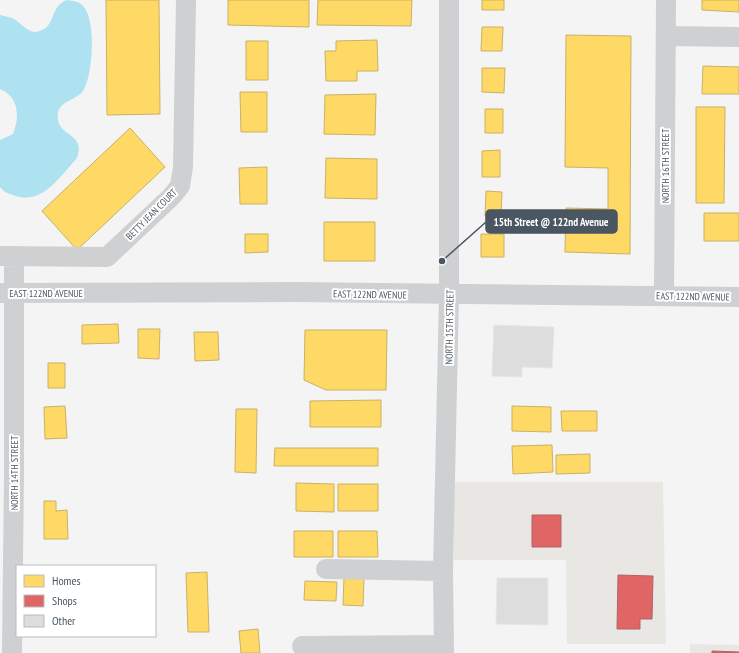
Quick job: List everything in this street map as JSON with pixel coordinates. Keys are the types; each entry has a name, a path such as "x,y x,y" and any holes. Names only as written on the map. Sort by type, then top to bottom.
{"street":[{"name":"BETTY JEAN COURT","path":"6,293 7,256 107,257 171,197 180,186 183,167 186,0"},
{"name":"NORTH 15TH STREET","path":"444,649 443,571 449,295 449,0"},
{"name":"NORTH 16TH STREET","path":"664,295 667,36 666,0"},
{"path":"667,36 739,38"},
{"name":"EAST 122ND AVENUE","path":"6,293 295,292 449,295 739,296"},
{"name":"NORTH 14TH STREET","path":"6,293 6,566 8,644"},
{"path":"326,569 443,571"},
{"path":"302,646 444,649"}],"shaded area":[{"path":"454,482 663,482 666,644 567,644 566,560 454,560"},
{"path":"690,644 739,645 739,653 690,653"}],"water":[{"path":"67,0 78,2 84,7 88,14 92,35 91,60 84,89 78,96 62,105 58,113 58,121 61,127 78,143 79,149 77,158 51,187 43,192 26,198 16,196 7,193 0,187 0,140 13,134 17,121 17,114 11,97 0,89 0,15 12,18 30,31 37,32 49,24 58,6"}],"building: Homes":[{"path":"106,0 159,0 160,114 107,115"},
{"path":"228,0 309,0 309,27 228,25"},
{"path":"318,0 412,0 411,26 317,25"},
{"path":"482,0 504,0 504,10 482,10"},
{"path":"702,0 739,0 739,12 702,10"},
{"path":"482,27 503,27 502,51 481,51"},
{"path":"566,35 631,36 630,254 565,252 566,208 608,209 608,168 565,167"},
{"path":"377,40 378,71 357,71 357,81 326,81 325,51 336,51 336,41"},
{"path":"246,41 268,41 268,80 246,80"},
{"path":"703,66 739,67 739,94 702,94"},
{"path":"482,68 505,68 504,93 482,92"},
{"path":"240,92 267,92 267,132 241,132"},
{"path":"376,94 375,135 324,134 325,95"},
{"path":"696,107 725,107 724,203 696,203"},
{"path":"485,109 503,109 503,133 485,133"},
{"path":"130,128 165,167 77,250 42,211"},
{"path":"500,150 500,177 482,177 482,151"},
{"path":"326,158 377,159 377,199 325,198"},
{"path":"267,167 267,204 240,204 239,168"},
{"path":"486,191 502,192 501,216 485,216"},
{"path":"704,213 739,213 739,241 704,241"},
{"path":"324,222 375,222 375,261 324,261"},
{"path":"245,234 268,234 268,252 245,253"},
{"path":"481,234 504,234 504,257 481,257"},
{"path":"118,324 119,343 82,344 82,325"},
{"path":"138,329 160,329 159,359 138,358"},
{"path":"305,330 387,330 386,390 326,390 304,380"},
{"path":"194,332 218,332 219,360 195,361"},
{"path":"48,363 65,363 65,388 48,388"},
{"path":"381,400 381,427 310,427 310,401"},
{"path":"65,406 67,438 45,439 44,407"},
{"path":"512,406 551,407 551,432 512,431"},
{"path":"236,409 257,409 256,473 235,472"},
{"path":"561,411 597,411 597,431 562,431"},
{"path":"552,445 553,472 513,474 512,446"},
{"path":"275,448 378,448 378,466 274,466"},
{"path":"590,454 590,473 556,474 556,455"},
{"path":"296,483 334,484 334,512 296,511"},
{"path":"338,484 378,484 378,511 338,511"},
{"path":"44,501 56,501 56,511 67,510 68,539 44,539"},
{"path":"294,531 333,531 333,557 294,557"},
{"path":"338,531 377,531 378,557 338,557"},
{"path":"207,572 209,632 188,632 186,573"},
{"path":"344,577 364,578 363,606 343,605"},
{"path":"305,581 337,582 336,601 304,600"},
{"path":"258,629 260,653 241,653 239,631"}],"building: Shops":[{"path":"532,515 561,515 561,547 532,547"},
{"path":"618,575 653,576 652,619 640,619 640,629 617,629"},
{"path":"712,651 739,652 739,653 712,653"}],"building: Other":[{"path":"494,325 554,327 552,368 522,367 522,377 492,376"},
{"path":"497,578 548,578 548,625 496,624"}],"place":[{"name":"15th Street @ 122nd Avenue","path":"442,261"}]}
